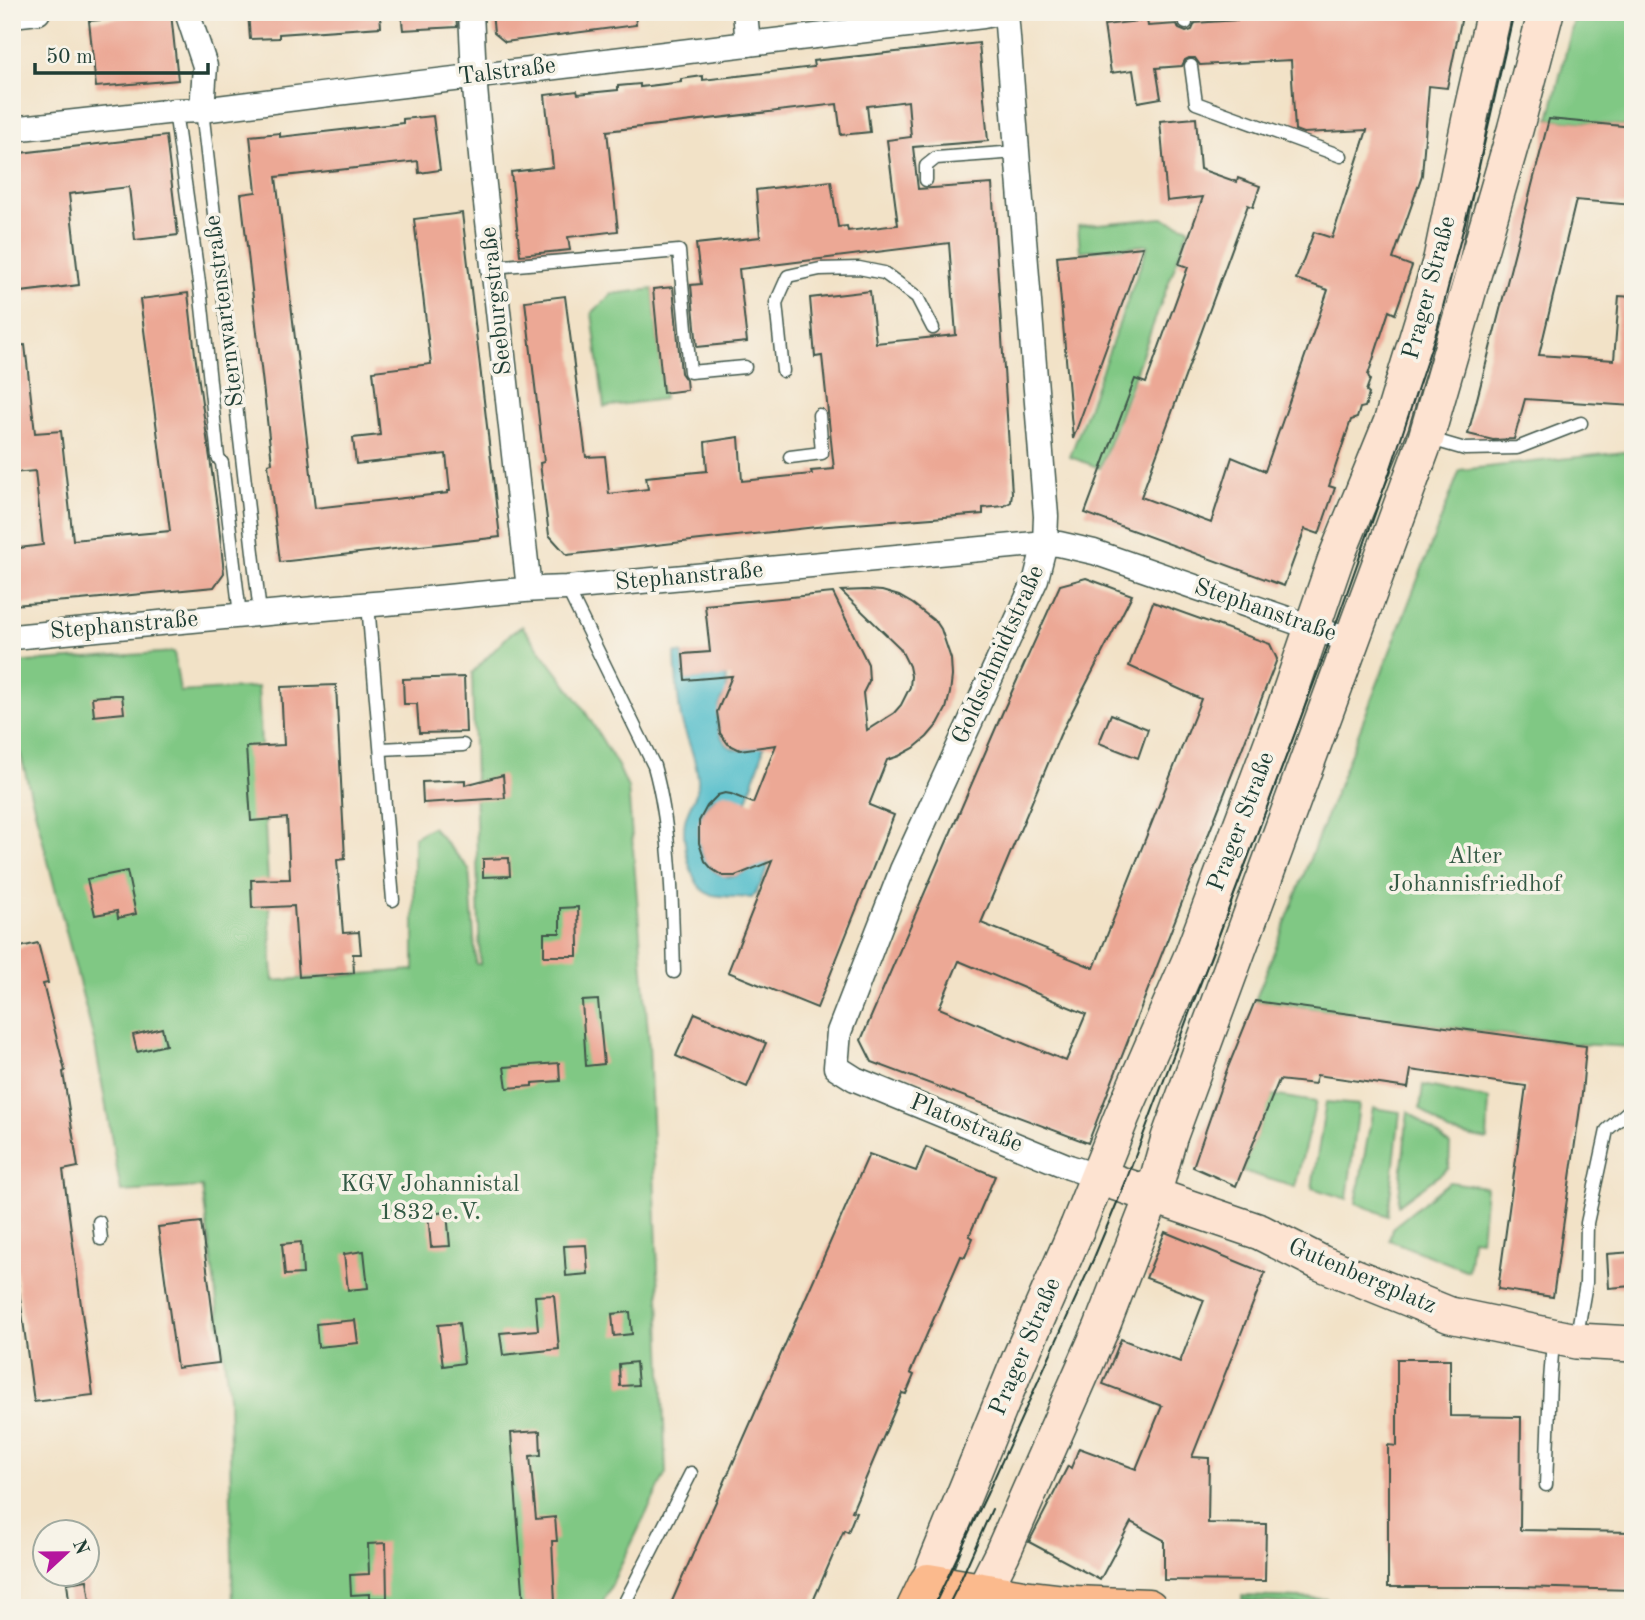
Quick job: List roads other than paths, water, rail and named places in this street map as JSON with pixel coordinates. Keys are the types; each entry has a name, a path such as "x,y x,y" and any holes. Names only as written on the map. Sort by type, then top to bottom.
{"main road":[{"name":"Prager Straße","path":"922,1596 1192,953 1283,713 1336,558 1391,424 1441,259 1494,12"},
{"name":"Prager Straße","path":"979,1600 1101,1329 1153,1195 1169,1138 1426,438 1515,130 1546,12"},
{"name":"Gutenbergplatz","path":"1099,1177 1260,1232 1321,1263 1450,1315 1565,1339 1633,1344"},
{"path":"922,1596 1149,1608"}],"street":[{"path":"12,15 38,12"},
{"name":"Sternwartenstraße","path":"187,12 205,66 202,110"},
{"name":"Seeburgstraße","path":"471,12 482,167 529,589"},
{"path":"745,12 748,44"},
{"name":"Talstraße","path":"12,128 202,110 1004,12"},
{"name":"Goldschmidtstraße","path":"836,1067 839,1032 902,870 1036,579 1045,543 1045,503 1004,12"},
{"name":"Stephanstraße","path":"12,637 1045,543 1094,551 1351,641"},
{"name":"Platostraße","path":"836,1067 855,1079 1099,1177"}],"lane":[{"path":"1191,66 1196,103 1341,156"},
{"name":"Sternwartenstraße","path":"202,110 250,614"},
{"name":"Sternwartenstraße","path":"175,111 201,297 218,457 222,463 250,614"},
{"path":"926,180 926,166 936,158 1017,152"},
{"path":"493,267 679,251 690,372 745,367"},
{"path":"783,370 776,303 788,276 820,269 859,268 884,273 917,297 933,328"},
{"path":"790,457 822,453 819,415"},
{"path":"1426,438 1465,449 1517,448 1581,423"},
{"path":"567,588 654,766 662,792 671,887 674,972"},
{"path":"368,604 393,900"},
{"path":"380,748 463,745"},
{"path":"1546,1485 1550,1381 1586,1283 1587,1223 1607,1130 1633,1107"},
{"path":"99,1222 101,1239"},
{"path":"622,1608 691,1473"}],"water":[{"path":"675,653 683,654 685,680 726,676 727,692 722,699 718,718 726,744 733,749 742,750 766,736 746,803 731,795 718,796 702,816 699,831 700,846 706,861 722,875 735,876 770,859 762,882 752,898 709,894 702,890 688,861 684,829 698,780 696,764 681,718"}],"tram line":[{"path":"933,1608 1093,1260 1124,1186 1332,635 1437,330 1476,180 1514,12"},
{"path":"947,1608 992,1509"}],"park label":[{"name":"Alter Johannisfriedhof","path":"1475,871"},
{"name":"KGV Johannistal 1832 e.V.","path":"430,1199"}]}
